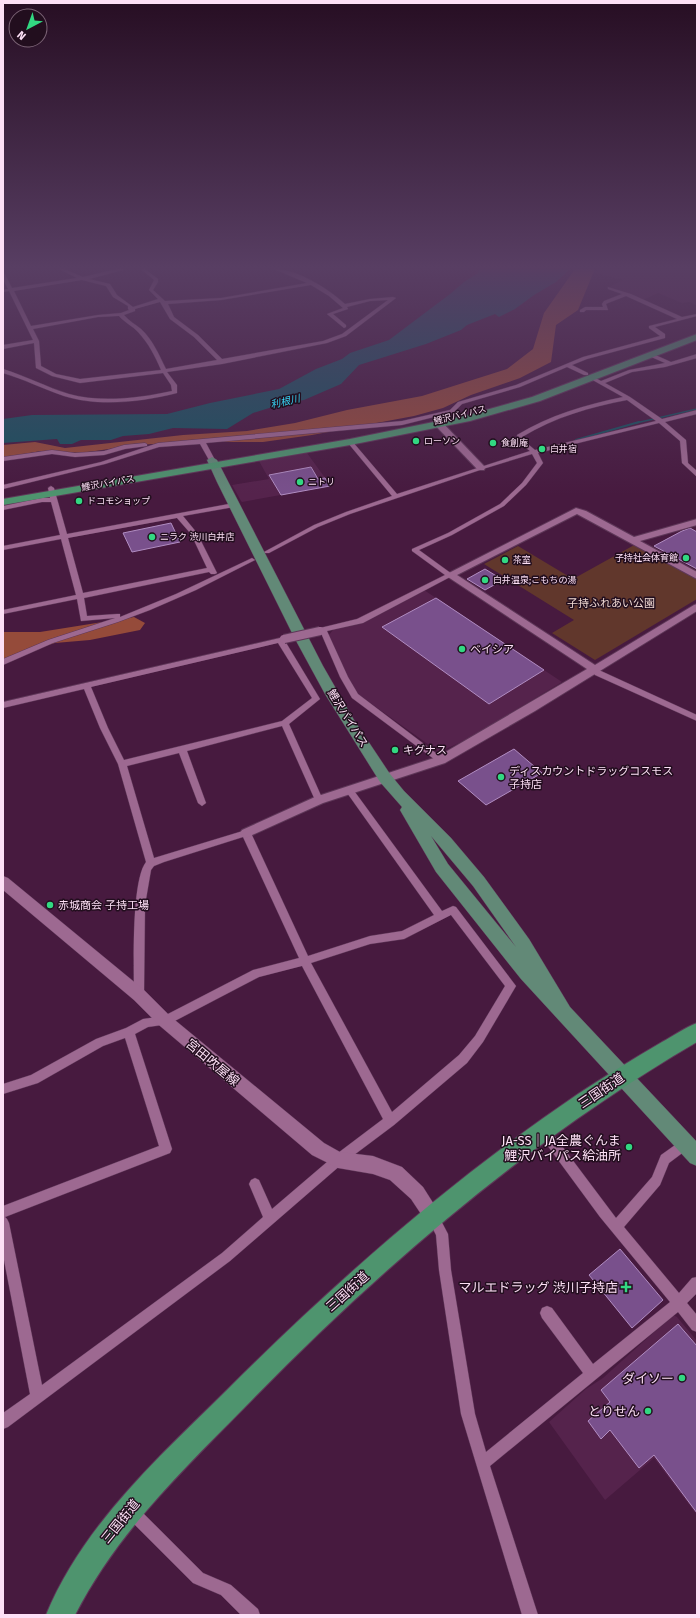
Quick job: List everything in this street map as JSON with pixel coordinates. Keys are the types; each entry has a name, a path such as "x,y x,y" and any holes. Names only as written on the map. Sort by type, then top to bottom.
{"highway":[{"name":"鯉沢バイパス","path":"593,378 667,345"},
{"name":"鯉沢バイパス","path":"213,463 350,442 513,407 593,378 677,345"},
{"name":"鯉沢バイパス","path":"3,502 437,423"},
{"name":"鯉沢バイパス","path":"3,496 52,494"},
{"name":"三国街道","path":"60,1615 90,1560 106,1536 131,1506 193,1440 290,1343 346,1291 433,1217 543,1130 621,1076 697,1032"}],"main road":[{"name":"鯉沢バイパス","path":"213,463 306,650 342,711 386,778 401,797 434,856 452,882 527,974 691,1150"},
{"name":"宮田吹屋線","path":"3,882 139,995 164,1021 318,1149 338,1160 373,1165 396,1173 417,1193 433,1217"}],"street":[{"path":"3,347 17,345"},
{"path":"36,345 38,367 54,375 80,381 164,371 222,362 314,345"},
{"path":"3,371 74,397 100,399 160,395 176,392 174,385 164,371 150,345"},
{"path":"205,345 222,362"},
{"path":"3,459 52,452 75,455 104,453 124,447 140,445 202,442 402,423 452,411 460,403 518,386 585,358 634,345 642,349"},
{"path":"651,354 669,363"},
{"path":"593,378 665,365 697,356"},
{"path":"567,365 628,398 683,440 685,463 697,475"},
{"path":"628,398 584,407 548,421 519,436 520,441 534,452 540,463 524,484 502,505 450,534 414,550 598,673 697,718"},
{"path":"267,552 316,526 396,496 534,452 558,448 697,407"},
{"path":"656,418 697,412"},
{"path":"437,423 481,468"},
{"path":"202,442 213,463"},
{"path":"350,442 396,496"},
{"path":"3,487 103,463 158,445"},
{"path":"3,508 42,500 52,494 65,536 80,596 84,619 132,615"},
{"path":"3,548 234,505"},
{"path":"3,704 360,621 576,511 583,513 634,540 697,576"},
{"path":"178,515 194,533 204,552 210,569 216,578"},
{"path":"634,540 697,522"},
{"path":"3,662 48,641 132,615 184,593 252,560"},
{"path":"3,612 210,569"},
{"path":"139,995 140,905 146,870 151,863 246,833 319,800 441,760 531,708 697,607"},
{"path":"321,630 341,672 355,696 441,760"},
{"path":"122,764 285,723 316,699 282,640"},
{"path":"86,685 104,728 122,764 151,863"},
{"path":"285,723 319,800"},
{"path":"182,749 202,803"},
{"path":"349,790 440,916"},
{"path":"246,833 305,961 390,1121"},
{"path":"3,1089 34,1079 100,1042 129,1032 146,1022 164,1021 257,973 305,961 370,940 404,935 453,910 511,986 479,1039 463,1059 390,1121 338,1160 226,1257 3,1422"},
{"path":"3,1212 166,1149 129,1032"},
{"path":"543,1130 616,1227 697,1325"},
{"path":"616,1227 656,1181 665,1159 691,1150"},
{"path":"255,1184 270,1219"},
{"path":"433,1217 442,1234 445,1270 468,1414 530,1615"},
{"path":"3,1223 38,1396"},
{"path":"483,1463 679,1302 697,1283"},
{"path":"547,1313 592,1374"},
{"path":"131,1506 139,1519 198,1578 226,1590 252,1615"}],"shaded area":[{"path":"534,345 553,345 551,362 520,378 471,395 443,408 414,416 312,435 263,442 185,442 137,445 81,453 41,451 3,458 3,445 35,442 65,448 183,435 247,431 295,423 347,410 422,396 507,369 533,349"},
{"path":"307,453 331,486 241,501 232,485 269,479 259,461"},
{"path":"424,590 562,682 468,739 439,752 359,695 345,675 328,636 333,630 358,624"},
{"path":"134,617 145,623 140,630 90,640 55,643 3,659 3,632 40,632"},
{"name":"とりせん","path":"673,1315 677,1317 697,1341 697,1515 654,1458 605,1500 549,1422 586,1389 603,1378"}],"green space":[{"name":"子持ふれあい公園","path":"636,544 697,579 697,599 595,660 552,633 574,620 484,564 518,546 573,579"}],"water":[{"name":"利根川","path":"375,345 424,345 359,365 341,384 304,400 282,404 253,413 227,429 173,428 149,434 123,436 111,440 81,440 72,444 60,444 57,439 3,443 3,419 32,415 167,414 210,403 279,389 316,369 342,359 350,353"}],"building":[{"name":"ニトリ","path":"311,467 318,479 325,478 330,486 281,495 269,475"},
{"name":"ニラク 渋川白井店","path":"171,523 180,542 132,552 123,533"},
{"name":"子持社会体育館","path":"690,528 697,532 697,569 654,546"},
{"name":"白井温泉;こもちの湯","path":"485,569 503,580 485,590 467,579"},
{"name":"ベイシア","path":"436,598 544,670 489,704 382,627"},
{"name":"ディスカウントドラッグコスモス 子持店","path":"514,749 542,773 486,805 458,781"},
{"name":"マルエドラッグ 渋川子持店","path":"620,1249 663,1300 632,1328 589,1275"},
{"name":"とりせん","path":"678,1324 697,1346 697,1513 654,1455 639,1468 610,1430 601,1439 588,1421 610,1402 601,1390"}],"waterway":[{"path":"636,423 697,409"},
{"path":"576,440 639,422"}],"place":[{"name":"ローソン","path":"416,441"},
{"name":"食創庵","path":"493,443"},
{"name":"白井宿","path":"542,449"},
{"name":"ニトリ","path":"300,482"},
{"name":"ドコモショップ","path":"79,501"},
{"name":"ニラク 渋川白井店","path":"152,537"},
{"name":"子持社会体育館","path":"686,558"},
{"name":"茶室","path":"505,560"},
{"name":"白井温泉;こもちの湯","path":"485,580"},
{"name":"ベイシア","path":"462,649"},
{"name":"キグナス","path":"395,750"},
{"name":"ディスカウントドラッグコスモス 子持店","path":"501,777"},
{"name":"赤城商会 子持工場","path":"50,905"},
{"name":"JA-SS｜JA全農ぐんま 鯉沢バイパス給油所","path":"629,1147"},
{"name":"マルエドラッグ 渋川子持店","path":"626,1287"},
{"name":"ダイソー","path":"682,1378"},
{"name":"とりせん","path":"648,1411"}]}
